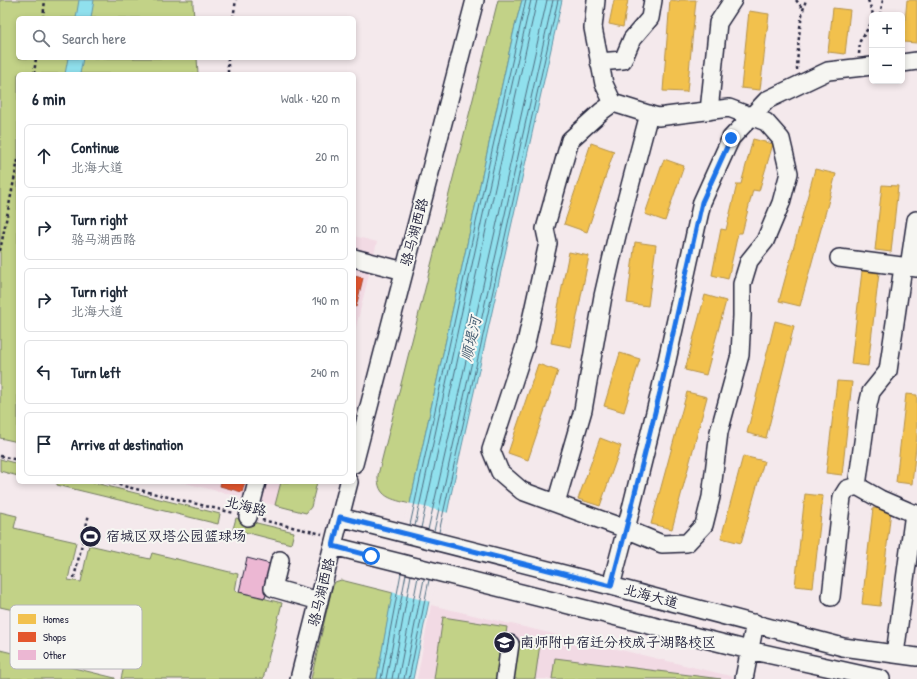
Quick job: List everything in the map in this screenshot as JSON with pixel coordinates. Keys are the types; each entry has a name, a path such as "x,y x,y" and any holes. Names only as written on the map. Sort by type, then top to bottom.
{"street":[{"name":"骆马湖西路","path":"356,456 476,0"},
{"path":"596,0 593,28 604,84 613,103 658,117 729,108 766,122 781,139 789,173 781,203 765,241 749,261 742,284 740,355 719,432 710,498 704,526 687,543 662,544 626,529 522,491 500,472 491,450 526,343 548,243 544,229 570,140 613,103"},
{"path":"599,62 622,60 632,39 650,18 653,0"},
{"path":"710,111 718,23 733,0"},
{"path":"905,63 917,61"},
{"path":"611,586 660,392 702,202 731,138 767,100 828,71 865,67"},
{"path":"556,503 583,410 603,296 617,235 649,114"},
{"path":"857,486 868,405 871,392 888,371 910,267 916,220"},
{"path":"839,258 910,267"},
{"path":"356,259 404,271"},
{"path":"248,516 256,484"},
{"name":"骆马湖西路","path":"299,679 348,484"},
{"path":"831,597 842,497 847,488 857,486 880,499 915,514 895,654"},
{"name":"北海大道","path":"340,517 755,623 843,647 895,654 917,655"},
{"name":"北海大道","path":"334,542 371,556 749,650 881,679"},
{"path":"280,560 273,588 319,601"},
{"path":"744,679 755,623"},
{"path":"505,679 510,644"},
{"path":"827,667 834,644"}],"path":[{"path":"43,16 45,0"},
{"path":"233,16 236,0"},
{"path":"796,0 804,9"},
{"path":"796,86 800,34 806,0"},
{"path":"868,0 872,12"},
{"path":"881,12 883,0"},
{"path":"865,67 859,57 860,41 869,27"},
{"path":"34,72 36,60"},
{"path":"228,60 228,72"},
{"path":"0,251 16,170"},
{"path":"0,456 16,460"},
{"name":"北海路","path":"114,484 248,516 334,542"},
{"path":"74,578 89,514"}],"shaded area":[{"path":"356,237 377,242 356,327"},
{"path":"189,484 317,484 311,507 306,513"},
{"name":"南师附中宿迁分校成子湖路校区","path":"431,605 743,679 417,679"}],"green space":[{"path":"0,0 193,0 194,16 16,16 16,60 197,60 198,72 16,72 16,442 0,438"},
{"path":"498,0 522,0 514,30 410,504 392,499 383,493 378,483 378,475"},
{"path":"0,459 16,463 16,475 0,471"},
{"path":"99,484 220,514 218,524 57,485"},
{"path":"280,484 317,484 311,507 306,513 275,505"},
{"path":"0,512 17,516 14,528 76,542 68,580 81,582 89,545 150,559 152,553 238,574 235,591 282,603 263,679 121,679 123,669 142,669 142,605 10,605 10,609 0,607"},
{"path":"236,518 294,532 291,544 233,529"},
{"path":"341,580 393,593 377,679 311,679 332,588 335,582"},
{"path":"443,617 507,627 499,679 434,679"},
{"path":"514,641 540,644 535,679 509,679"},
{"path":"0,650 10,652 10,669 78,669 115,678 115,679 0,679"},
{"path":"555,658 721,679 552,679"}],"water":[{"path":"79,0 94,0 91,16 76,16"},
{"name":"顺堤河","path":"522,0 562,0 450,499 413,679 377,679 411,499 514,30"},
{"path":"68,60 83,60 80,72 65,72"}],"pier":[{"path":"408,503 449,513 431,602 391,592"}],"building: Homes":[{"path":"614,0 628,0 623,27 609,24"},
{"path":"670,0 696,0 687,92 663,91"},
{"path":"907,0 917,0 917,43 905,42"},
{"path":"833,8 850,10 845,54 828,52"},
{"path":"749,11 769,14 760,90 741,88"},
{"path":"753,139 773,144 759,191 753,190 742,233 738,233 728,279 712,275 721,229 726,230 737,184 741,184"},
{"path":"591,143 614,151 587,232 564,224"},
{"path":"664,159 684,166 665,221 645,214"},
{"path":"815,169 836,174 800,306 779,301"},
{"path":"882,185 898,186 891,252 875,250"},
{"path":"635,242 656,245 648,306 627,303"},
{"path":"569,252 589,256 571,347 551,343"},
{"path":"862,271 879,273 868,366 851,364"},
{"path":"705,295 726,301 706,375 685,370"},
{"path":"775,321 794,326 766,438 747,433"},
{"path":"620,353 640,359 624,412 604,406"},
{"path":"538,364 558,371 528,460 508,453"},
{"path":"837,381 852,382 842,475 826,473"},
{"path":"687,392 707,397 672,529 651,524"},
{"path":"906,394 917,395 917,437 912,484 896,482"},
{"path":"600,438 621,446 600,506 578,499"},
{"path":"743,456 764,461 741,543 721,538"},
{"path":"805,494 823,496 813,588 795,586"},
{"path":"873,508 891,510 880,606 862,604"}],"building: Shops":[{"path":"356,276 363,278 356,307"},
{"path":"220,484 244,484 242,492 220,486"}],"building: Other":[{"path":"247,558 274,565 265,598 239,592"}],"place":[{"name":"宿城区双塔公园篮球场","path":"91,536"},
{"name":"南师附中宿迁分校成子湖路校区","path":"505,642"}],"route":[{"path":"371,556 333,546 340,517 611,586 660,392 702,202 731,138"}]}
